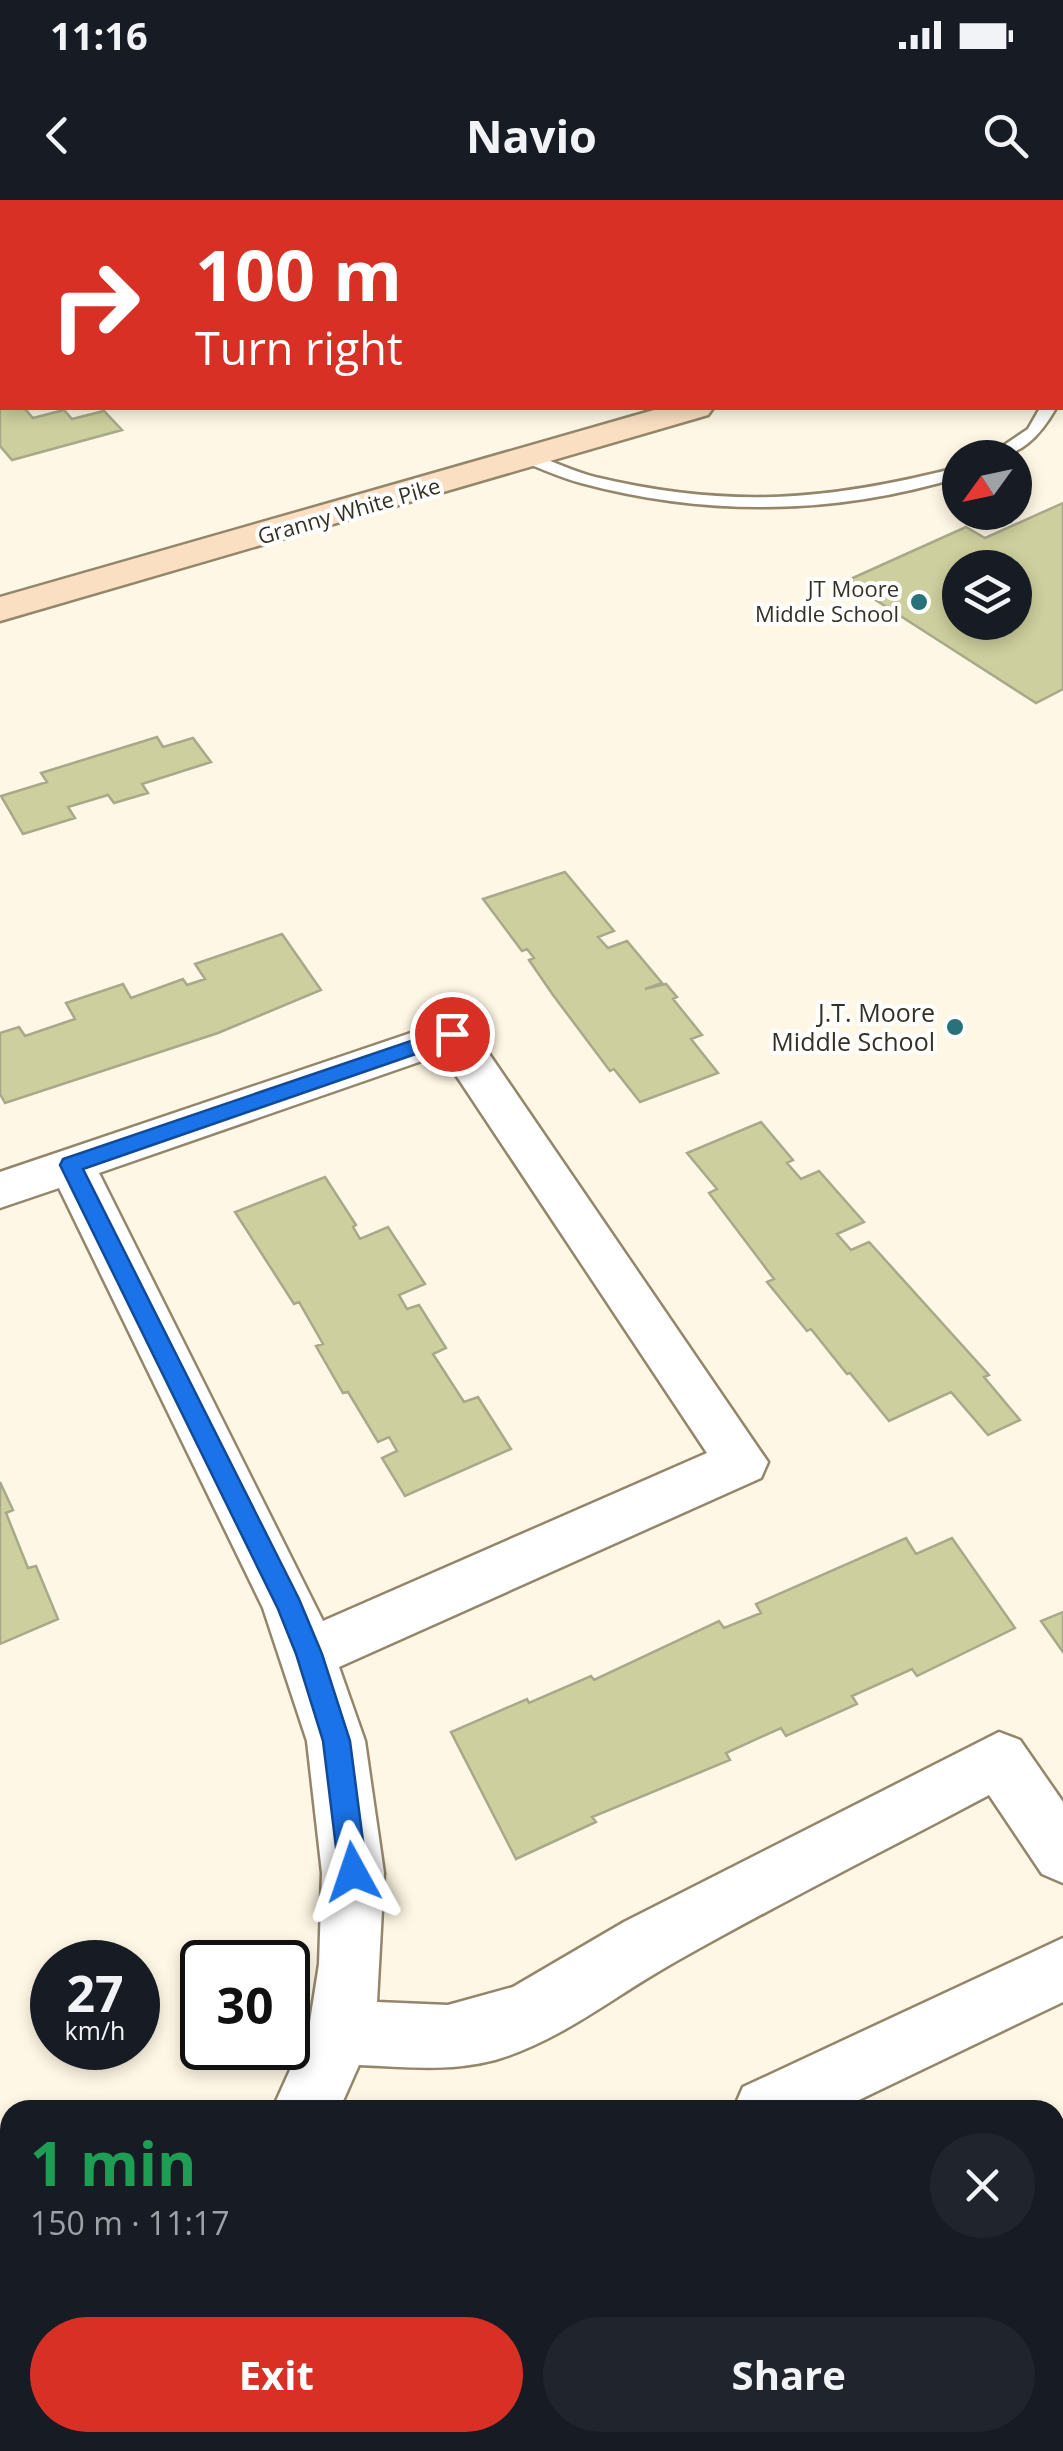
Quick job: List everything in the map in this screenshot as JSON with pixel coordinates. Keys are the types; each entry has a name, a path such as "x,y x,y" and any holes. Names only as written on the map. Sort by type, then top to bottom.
{"main road":[{"name":"Granny White Pike","path":"0,609 529,459 677,410"}],"street":[{"path":"0,1190 452,1034 742,1462 309,1654"},
{"path":"70,1165 290,1607 336,1741 348,1810 352,1915 342,2032 310,2100"},
{"path":"342,2032 448,2036 497,2027 536,2010 646,1944 999,1760 1063,1854"},
{"path":"787,2100 1063,1970"}],"lane":[{"path":"1021,440 1034,432 1047,410"},
{"path":"529,459 623,488 668,496 754,500 865,496 942,477"}],"building":[{"path":"0,410 26,410 33,418 64,410 72,419 104,411 122,430 12,460 0,446"},
{"name":"JT Moore Middle School","path":"1063,503 1063,689 1036,703 846,581 959,530 971,530 985,538 1003,530 1032,530 1032,517"},
{"path":"157,737 163,747 193,738 211,762 142,784 148,793 114,803 108,795 68,807 75,818 23,834 1,796 47,782 41,773"},
{"path":"565,872 614,931 598,937 608,948 627,941 662,983 645,989 666,984 677,997 673,999 702,1035 691,1039 718,1073 640,1102 614,1069 610,1071 529,960 534,958 527,949 522,951 483,899"},
{"path":"282,934 321,990 218,1033 5,1103 0,1094 0,1033 19,1027 25,1036 75,1019 66,1003 123,984 131,998 183,979 187,985 205,979 195,964"},
{"path":"761,1122 793,1160 787,1163 801,1179 819,1171 864,1222 837,1234 851,1250 869,1242 989,1375 984,1377 1020,1420 988,1435 951,1392 889,1421 811,1329 807,1331 767,1282 774,1279 709,1193 717,1189 687,1153"},
{"path":"325,1177 356,1225 353,1227 360,1239 388,1227 425,1284 399,1295 407,1309 419,1305 446,1348 433,1354 464,1402 478,1397 511,1449 405,1496 382,1458 397,1451 389,1437 378,1442 348,1392 343,1393 316,1346 323,1344 299,1302 294,1304 235,1212"},
{"path":"0,1482 13,1510 6,1513 28,1568 36,1566 58,1619 0,1644"},
{"path":"906,1538 916,1554 952,1538 1015,1628 917,1676 912,1669 852,1696 857,1704 786,1736 781,1728 726,1753 730,1760 592,1817 596,1822 516,1859 451,1732 527,1699 529,1703 591,1676 594,1680 719,1621 724,1628 761,1613 756,1604"},
{"path":"1063,1612 1063,1652 1041,1621"}],"place":[{"name":"JT Moore Middle School","path":"919,602"},
{"name":"J.T. Moore Middle School","path":"955,1027"}],"route":[{"path":"353,1872 348,1810 336,1741 309,1654 290,1607 70,1165 452,1034"}]}
